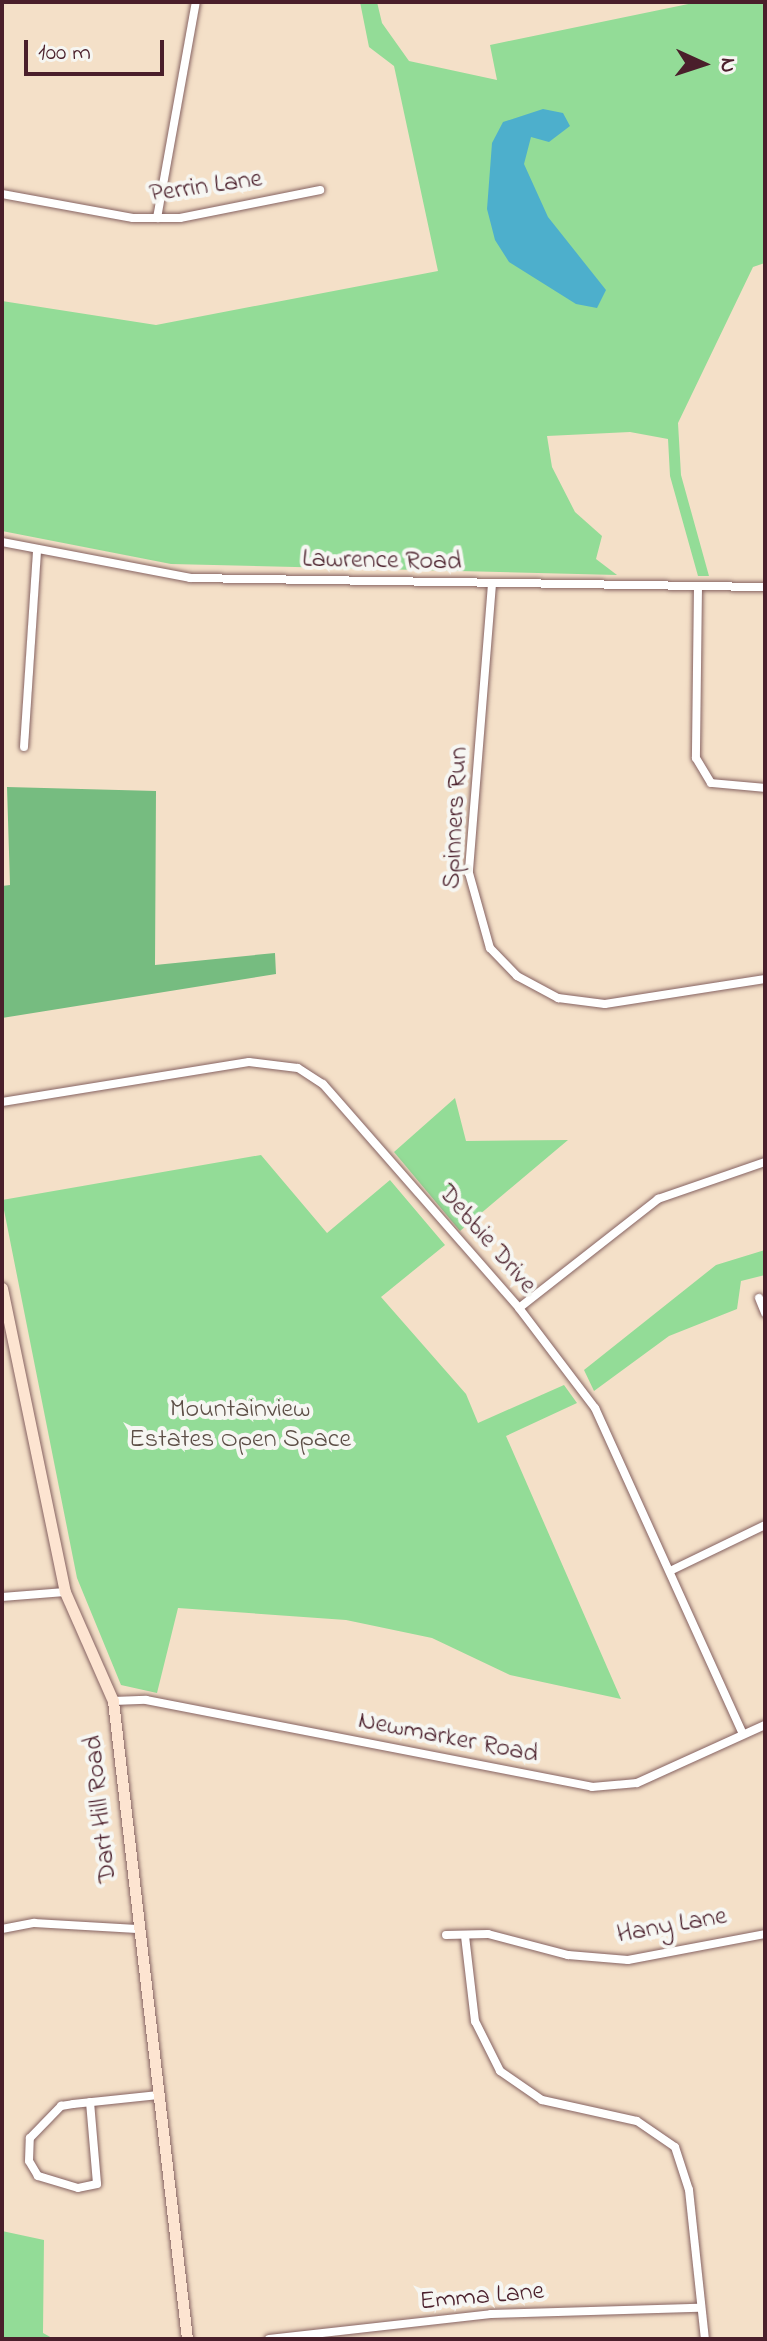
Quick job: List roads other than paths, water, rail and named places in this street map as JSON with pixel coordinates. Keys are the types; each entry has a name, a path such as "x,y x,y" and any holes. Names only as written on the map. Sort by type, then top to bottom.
{"main road":[{"name":"Dart Hill Road","path":"2,1288 65,1592 113,1701 137,1929 187,2339"}],"street":[{"path":"157,218 196,2"},
{"name":"Perrin Lane","path":"2,194 157,218 320,190"},
{"name":"Lawrence Road","path":"2,542 190,578 765,587"},
{"path":"24,747 37,550"},
{"name":"Spinners Run","path":"492,584 469,873 490,948 517,976 558,998 605,1004 765,979"},
{"path":"698,586 696,758 711,783 765,788"},
{"name":"Debbie Drive","path":"2,1102 249,1062 298,1068 323,1084 519,1308 595,1408 742,1732"},
{"path":"519,1308 658,1199 765,1162"},
{"path":"759,1298 765,1313"},
{"path":"670,1571 765,1525"},
{"path":"2,1597 65,1592"},
{"name":"Newmarker Road","path":"113,1701 146,1700 592,1787 637,1783 742,1732 765,1725"},
{"path":"2,1929 34,1923 137,1929"},
{"name":"Hany Lane","path":"446,1935 628,1960 765,1934"},
{"path":"465,1936 475,2021 500,2071 542,2100 637,2121 675,2147 689,2190 699,2308 705,2339"},
{"path":"90,2102 97,2184 78,2188 38,2176 28,2147 36,2129 61,2106 90,2102 159,2095"},
{"name":"Emma Lane","path":"269,2339 491,2314 699,2308"}],"water":[{"path":"543,109 563,113 570,126 549,142 531,137 524,164 548,217 606,290 597,308 576,304 509,262 495,240 487,209 492,143 503,122"}],"park label":[{"name":"Mountainview Estates Open Space","path":"240,1426"}]}
